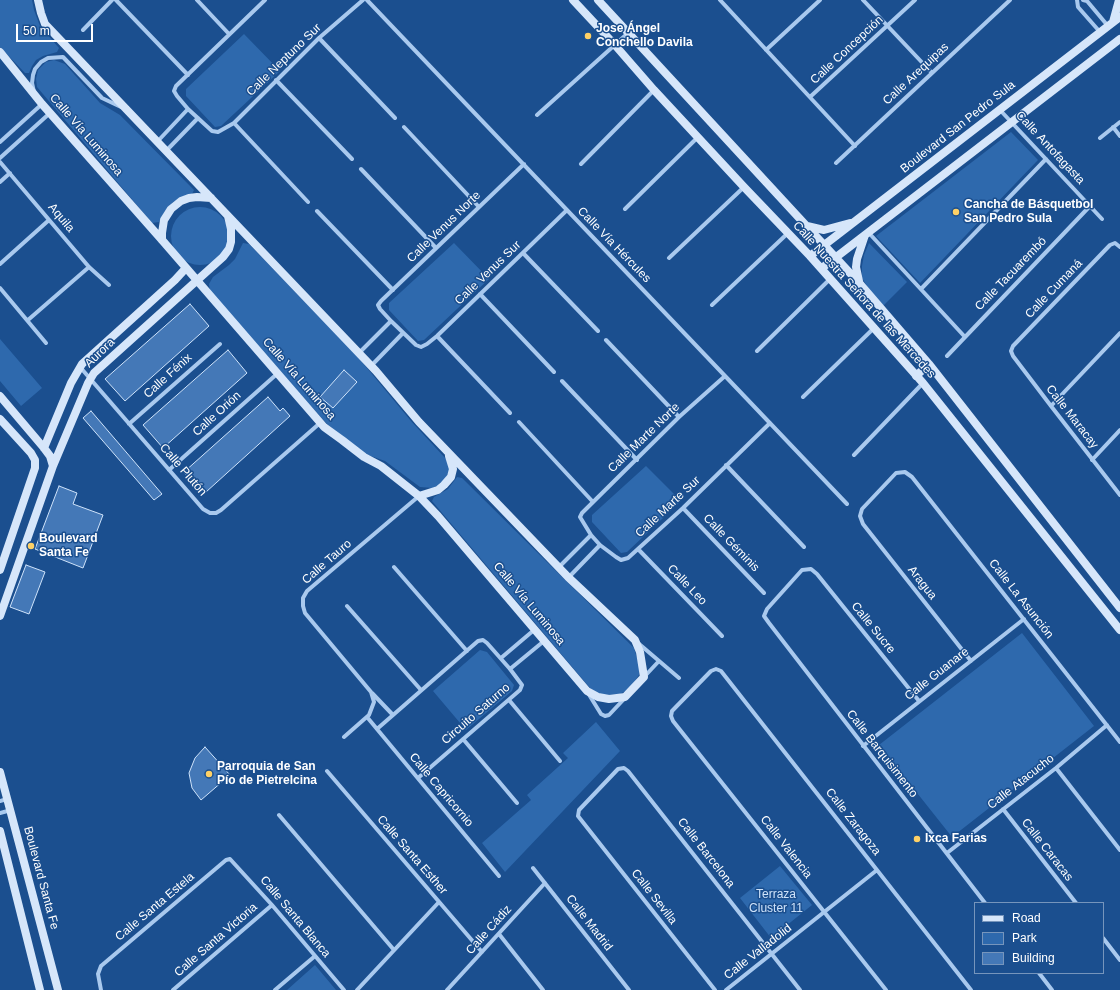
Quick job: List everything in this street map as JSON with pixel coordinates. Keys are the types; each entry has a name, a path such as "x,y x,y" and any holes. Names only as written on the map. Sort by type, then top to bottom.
{"street":[{"path":"38,0 45,24 359,353 418,422 568,577 634,640 680,678"},
{"path":"82,30 112,0"},
{"path":"116,0 188,75"},
{"path":"197,0 230,34"},
{"path":"166,151 198,118 188,109 174,91 176,86 265,0"},
{"name":"Calle Neptuno Sur","path":"198,118 212,131 218,132 234,123 319,38 363,0"},
{"name":"Calle Vía Hércules","path":"368,0 847,504"},
{"name":"Calle Nuestra Señora de las Mercedes","path":"573,0 744,187 822,268 923,383 1120,630"},
{"name":"Calle Nuestra Señora de las Mercedes","path":"598,0 861,285 929,364 1120,608"},
{"path":"766,50 820,0"},
{"path":"863,0 932,73"},
{"name":"Calle Concepción","path":"810,97 915,0"},
{"name":"Calle Arequipas","path":"836,163 1010,0"},
{"path":"1077,0 1078,7 1100,32"},
{"path":"1083,0 1087,1 1110,24 1119,0"},
{"path":"723,1 854,146"},
{"name":"Boulevard San Pedro Sula","path":"810,256 1120,17"},
{"path":"537,115 628,32"},
{"path":"319,38 395,118"},
{"path":"822,268 1120,39"},
{"name":"Calle Vía Luminosa","path":"0,52 42,104 197,280 320,423 364,458 381,466 400,480 438,516 587,691 598,698 625,698"},
{"path":"34,94 32,83 35,69 41,62 48,58 63,57 102,98 127,109"},
{"path":"276,80 352,159"},
{"path":"581,164 654,90"},
{"path":"0,142 42,104"},
{"path":"157,142 188,109"},
{"name":"Calle Antofagasta","path":"1000,110 1102,219"},
{"path":"0,158 50,113"},
{"path":"1100,138 1120,122"},
{"path":"234,123 308,202"},
{"path":"404,127 479,207"},
{"path":"1113,127 1120,136"},
{"path":"625,209 698,137"},
{"path":"921,289 1046,159"},
{"name":"Aquila","path":"0,162 89,267 109,285"},
{"name":"Calle Venus Norte","path":"391,321 380,309 378,305 380,301 524,164"},
{"path":"361,169 436,248"},
{"path":"0,182 10,173"},
{"path":"669,258 744,187"},
{"path":"162,240 164,220 171,209 181,201 189,198 211,198"},
{"name":"Calle Tacuarembó","path":"947,356 1090,206"},
{"name":"Calle Venus Sur","path":"403,333 416,345 421,347 427,344 567,210"},
{"path":"317,211 392,290"},
{"path":"197,280 218,262 229,249 231,242 231,229 227,215"},
{"path":"0,264 49,220"},
{"path":"807,226 824,230 854,222"},
{"path":"712,305 788,233"},
{"path":"861,285 857,276 856,267 858,252 866,234"},
{"path":"866,234 921,289 965,337"},
{"name":"Calle Cumaná","path":"1011,351 1013,346 1110,245 1115,243 1120,247"},
{"path":"523,253 598,331"},
{"path":"28,320 89,267"},
{"name":"Aurora","path":"44,448 68,390 86,359 175,280 186,268"},
{"path":"757,351 831,278"},
{"name":"Aurora","path":"53,466 90,379 100,367 197,280"},
{"path":"0,288 46,343"},
{"path":"480,294 554,372"},
{"path":"359,353 391,321 403,333 371,366"},
{"path":"803,397 874,328"},
{"path":"1051,406 1120,333"},
{"path":"437,336 510,413"},
{"path":"606,340 679,417"},
{"name":"Calle Fénix","path":"129,424 220,344"},
{"name":"Calle Maracay","path":"1011,351 1013,356 1092,460 1120,494"},
{"path":"916,376 929,364"},
{"name":"Calle Plutón","path":"80,367 203,509 210,512 216,513 227,505 320,423"},
{"name":"Calle Orión","path":"170,470 278,374"},
{"name":"Calle Marte Norte","path":"580,517 582,513 679,417 725,376"},
{"path":"562,381 637,460"},
{"path":"854,455 923,383"},
{"path":"0,396 44,448 50,456 53,466 0,616"},
{"path":"0,418 31,453 35,460 35,468 0,570"},
{"path":"519,422 593,502"},
{"name":"Calle Marte Sur","path":"580,517 591,535 600,545 621,560 628,558 683,508 770,422"},
{"path":"1092,460 1120,430"},
{"path":"418,496 438,490 451,477 452,464 447,452"},
{"path":"726,465 804,547"},
{"name":"Aragua","path":"904,472 896,473 862,509 860,516 863,524 971,661"},
{"name":"Calle La Asunción","path":"904,472 912,477 1120,742"},
{"name":"Calle Tauro","path":"393,715 305,613 303,598 307,592 418,496"},
{"name":"Calle Géminis","path":"683,508 764,593"},
{"path":"559,567 591,535"},
{"path":"568,577 600,545"},
{"name":"Calle Leo","path":"638,549 722,636"},
{"path":"394,567 467,651"},
{"name":"Calle Barquisimento","path":"811,569 802,570 767,609 764,616 984,902"},
{"name":"Calle Sucre","path":"811,569 817,574 919,701"},
{"path":"347,606 422,690"},
{"name":"Calle Guanare","path":"863,746 1024,619"},
{"path":"501,658 534,630"},
{"name":"Circuito Saturno","path":"377,729 478,641 483,640 501,658 522,685 520,690 418,778"},
{"path":"510,669 544,640"},
{"path":"634,640 640,652 644,677"},
{"path":"587,691 600,714 605,716 609,715 659,661"},
{"name":"Calle Valencia","path":"716,669 711,671 672,711 671,716 673,721 886,990"},
{"name":"Calle Zaragoza","path":"716,669 721,671 971,990"},
{"path":"344,737 367,717 372,709 374,702 372,692"},
{"path":"509,700 560,760"},
{"name":"Calle Capricornio","path":"367,717 499,876"},
{"name":"Calle Atacucho","path":"947,853 1056,768 1107,725"},
{"path":"463,739 517,802"},
{"name":"Calle Sevilla","path":"624,768 618,769 579,810 578,816 715,990"},
{"name":"Calle Barcelona","path":"624,768 628,771 800,990"},
{"path":"1056,768 1120,850"},
{"name":"Calle Santa Esther","path":"327,771 482,952"},
{"name":"Boulevard Santa Fe","path":"0,772 4,800 11,810 58,990"},
{"name":"Calle Caracas","path":"1003,809 1075,902"},
{"path":"0,813 11,810"},
{"path":"279,815 394,950"},
{"path":"0,831 40,990"},
{"name":"Calle Santa Blanca","path":"230,859 272,905 344,990"},
{"name":"Calle Santa Estela","path":"101,990 98,974 100,966 226,860 230,859"},
{"name":"Calle Madrid","path":"533,868 629,990"},
{"name":"Calle Valladolid","path":"726,990 877,870"},
{"name":"Calle Cádiz","path":"448,990 545,883"},
{"path":"357,990 439,902"},
{"name":"Calle Santa Victoria","path":"173,990 272,905"},
{"path":"499,934 543,990"},
{"path":"1104,939 1120,960"},
{"path":"275,990 315,956"},
{"path":"1040,974 1052,990"}],"green space":[{"path":"0,0 32,0 40,26 59,48 57,52 43,56 36,60 29,73 25,73 0,47"},
{"path":"244,34 280,71 221,126 215,127 186,96 186,89"},
{"path":"54,60 65,64 100,103 120,115 194,190 192,194 184,196 173,202 165,211 159,222 152,223 37,87 36,79 38,70 46,62"},
{"path":"1011,132 1038,160 920,283 876,236"},
{"path":"200,207 211,209 224,220 227,225 229,236 227,247 216,260 211,263 200,265 189,263 176,252 173,247 171,236 173,225 184,212 189,209"},
{"path":"243,243 249,244 357,356 411,421 446,459 449,467 449,473 441,484 433,488 420,487 385,461 362,453 327,424 210,292 209,284 213,277 235,259"},
{"path":"454,243 489,279 424,340 418,341 389,310 389,303"},
{"path":"869,243 907,282 883,306 870,291 862,278 864,255"},
{"path":"0,339 42,388 21,406 0,381"},
{"path":"646,466 681,501 627,552 621,553 592,522 592,515"},
{"path":"457,477 462,478 634,648 639,665 639,675 629,689 620,694 606,695 597,693 590,688 432,501 434,497 448,489"},
{"path":"1022,633 1094,726 952,837 879,745"},
{"path":"480,650 487,652 514,685 512,691 466,730 433,691"},
{"path":"596,722 620,751 505,872 482,843 531,800 527,795 568,758 563,753"},
{"name":"Terraza Cluster 11","path":"780,866 812,905 771,938 740,898"},
{"path":"315,965 336,990 287,990"}],"building":[{"path":"190,304 209,326 125,401 105,379"},
{"path":"228,350 247,373 163,448 143,425"},
{"path":"344,370 357,382 333,408 320,397"},
{"path":"268,397 280,411 283,408 290,416 206,492 194,478 191,481 184,472"},
{"path":"91,411 162,494 154,500 83,418"},
{"path":"59,486 77,493 73,504 103,515 83,568 35,549"},
{"path":"26,565 45,572 29,614 10,607"},
{"name":"Parroquia de San Pío de Pietrelcina","path":"205,747 230,775 201,800 192,788 189,773 195,758"}],"place":[{"name":"Jose Ángel Conchello Davila","path":"588,36"},
{"name":"Cancha de Básquetbol San Pedro Sula","path":"956,212"},
{"name":"Boulevard Santa Fe","path":"31,546"},
{"name":"Parroquia de San Pío de Pietrelcina","path":"209,774"},
{"name":"Ixca Farias","path":"917,839"}]}
